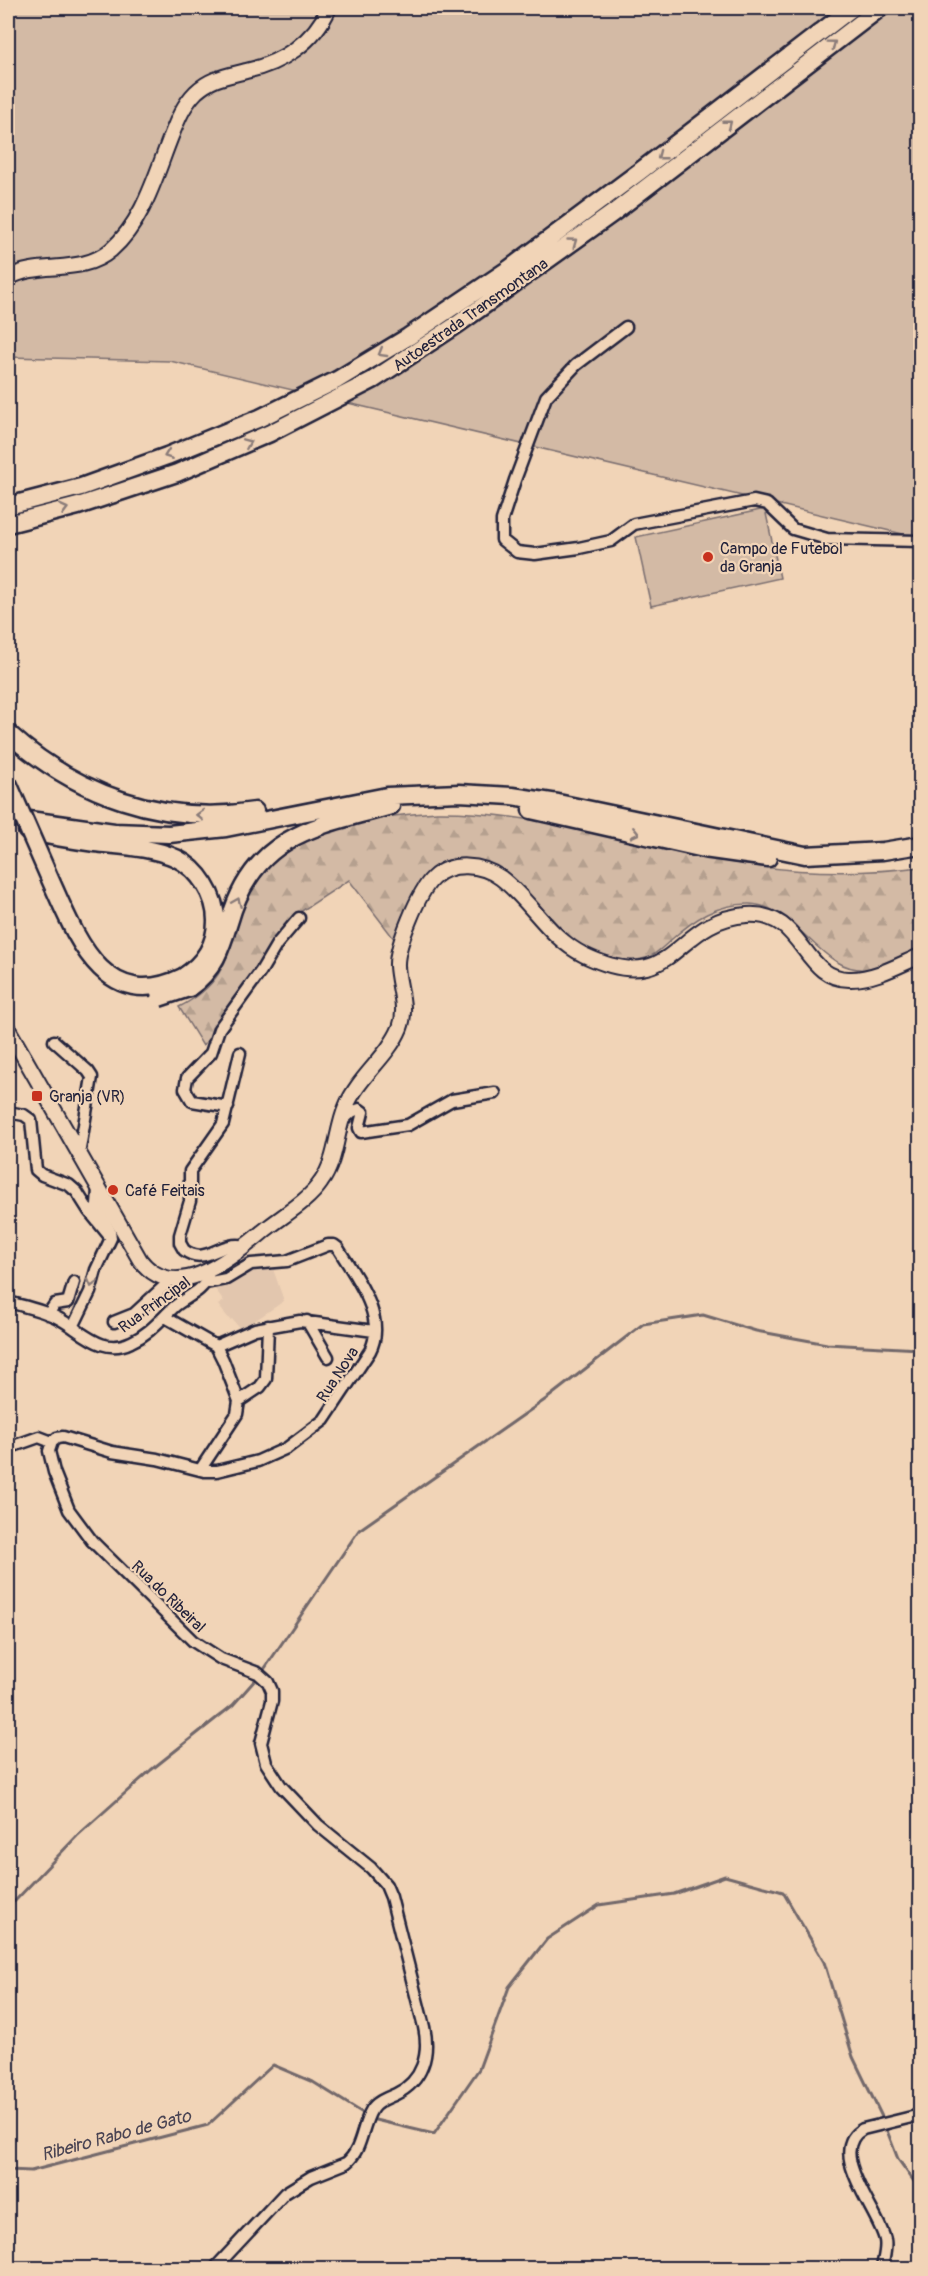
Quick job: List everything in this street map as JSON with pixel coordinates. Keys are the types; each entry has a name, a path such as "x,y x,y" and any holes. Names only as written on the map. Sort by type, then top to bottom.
{"highway":[{"name":"Autoestrada Transmontana","path":"8,524 78,506 177,472 270,433 373,380 458,324 604,220 779,74 852,8"},
{"name":"Autoestrada Transmontana","path":"8,506 81,487 167,456 260,418 337,380 408,337 509,269 639,172 779,74 880,8"},
{"path":"8,733 52,768 108,797 171,813 236,814 391,789 477,787 516,790 561,798 731,840"},
{"path":"8,783 66,914 75,934 96,966 111,978 129,986 149,988 186,983 210,950 216,926 216,909 210,895 200,878 190,869 177,859 152,851 68,839 8,826"},
{"path":"8,817 114,832 169,834 226,828 387,796 459,793 512,796 558,803 805,855 883,851 921,845"},
{"path":"8,826 118,840 185,841 238,835 340,812 391,806 485,803 542,812 704,849 805,863 884,860 921,853"},
{"path":"8,808 71,949 83,967 106,987 127,996 152,999 209,971 219,953 233,909 246,883 259,864 278,847 314,827 391,806"}],"main road":[{"path":"8,278 28,269 84,264 111,250 142,208 180,114 193,96 214,79 261,67 292,51 312,36 329,8"},
{"path":"8,1029 144,1265 157,1276 172,1279 207,1277 303,1201 320,1184 328,1168 347,1103 357,1086 392,1042 401,1026 403,1008 397,957 426,886 433,878 446,870 468,866 484,870 502,879 554,933 574,949 623,968 640,969 657,965 705,927 725,919 746,915 765,916 782,924 795,936 821,970 836,978 853,980 868,977 921,956"}],"street":[{"path":"626,327 576,365 546,397 502,520 502,540 517,552 535,554 611,541 634,524 754,501 767,504 793,529 827,539 921,541"},
{"path":"228,1107 192,1101 186,1093 185,1082 191,1071 211,1053 219,1029 261,971 277,944 299,918"},
{"path":"54,1041 92,1077 79,1155"},
{"path":"240,1053 222,1128 190,1171 190,1201 181,1230 180,1243 187,1253 200,1256 208,1255 229,1244 245,1246"},
{"path":"340,1122 359,1109 363,1112 359,1127 361,1132 408,1125 452,1100 495,1093"},
{"path":"8,1112 24,1115 32,1120 36,1170 44,1176 69,1185 77,1192 111,1239"},
{"path":"73,1328 111,1239 110,1231 97,1206 98,1188"},
{"path":"207,1277 226,1279 251,1264 287,1261 324,1246 334,1245 338,1248 370,1305 374,1331 307,1321 255,1329 216,1346"},
{"name":"Rua Principal","path":"8,1302 48,1314 97,1343 107,1347 117,1347 136,1340 176,1305 200,1289 207,1277"},
{"path":"114,1322 131,1316 172,1279"},
{"path":"48,1314 56,1304 68,1302 74,1282"},
{"path":"8,1448 39,1437 52,1442 57,1438 66,1437 105,1450 162,1460 200,1470 237,1414 239,1401 224,1360 216,1346 165,1317"},
{"path":"307,1321 328,1357"},
{"path":"239,1401 260,1387 266,1379 268,1326"},
{"name":"Rua Nova","path":"200,1470 217,1471 266,1459 287,1448 320,1423 330,1412 372,1347 374,1331"},
{"name":"Rua do Ribeiral","path":"52,1442 49,1455 67,1506 97,1546 193,1641 215,1656 255,1672 266,1679 273,1698 261,1746 271,1771 281,1786 318,1825 371,1868 387,1887 424,2027 426,2050 421,2069 411,2084 377,2103 364,2127 358,2148 351,2158 303,2181 285,2193 215,2268"},
{"path":"882,2268 886,2241 876,2214 857,2185 850,2159 850,2147 859,2131 921,2115"}],"shaded area":[{"path":"272,1266 284,1301 241,1330 218,1305 224,1301 213,1286 228,1284 253,1267"}],"green space":[{"path":"8,8 920,8 920,538 170,361 8,357"},
{"name":"Campo de Futebol da Granja","path":"765,509 780,578 651,606 636,537"},
{"path":"437,812 474,813 547,823 692,855 777,869 848,872 920,867 920,948 876,968 852,968 837,962 823,952 782,916 767,907 749,904 727,907 707,914 689,925 650,957 637,960 617,959 598,954 572,941 489,864 467,859 450,860 436,866 417,889 395,940 349,880 297,914 203,1046 179,1007 196,997 219,974 247,899 261,875 279,856 302,841 327,830 383,818"}],"waterway":[{"path":"263,1671 359,1530 549,1397 643,1324 703,1315 756,1331 827,1344 920,1349"},
{"path":"8,1904 15,1901 77,1836 151,1770 233,1705 256,1679"},
{"name":"Ribeiro Rabo de Gato","path":"371,2119 434,2134 479,2069 509,1987 547,1939 599,1905 674,1894 725,1876 783,1892 824,1962 853,2057 884,2121"},
{"name":"Ribeiro Rabo de Gato","path":"8,2170 31,2171 208,2125 273,2065 313,2082 366,2115"},
{"name":"Ribeiro Rabo de Gato","path":"886,2128 898,2159 916,2184 920,2195"}],"place":[{"name":"Campo de Futebol da Granja","path":"708,557"},
{"name":"Granja (VR)","path":"37,1096"},
{"name":"Café Feitais","path":"113,1190"}]}
